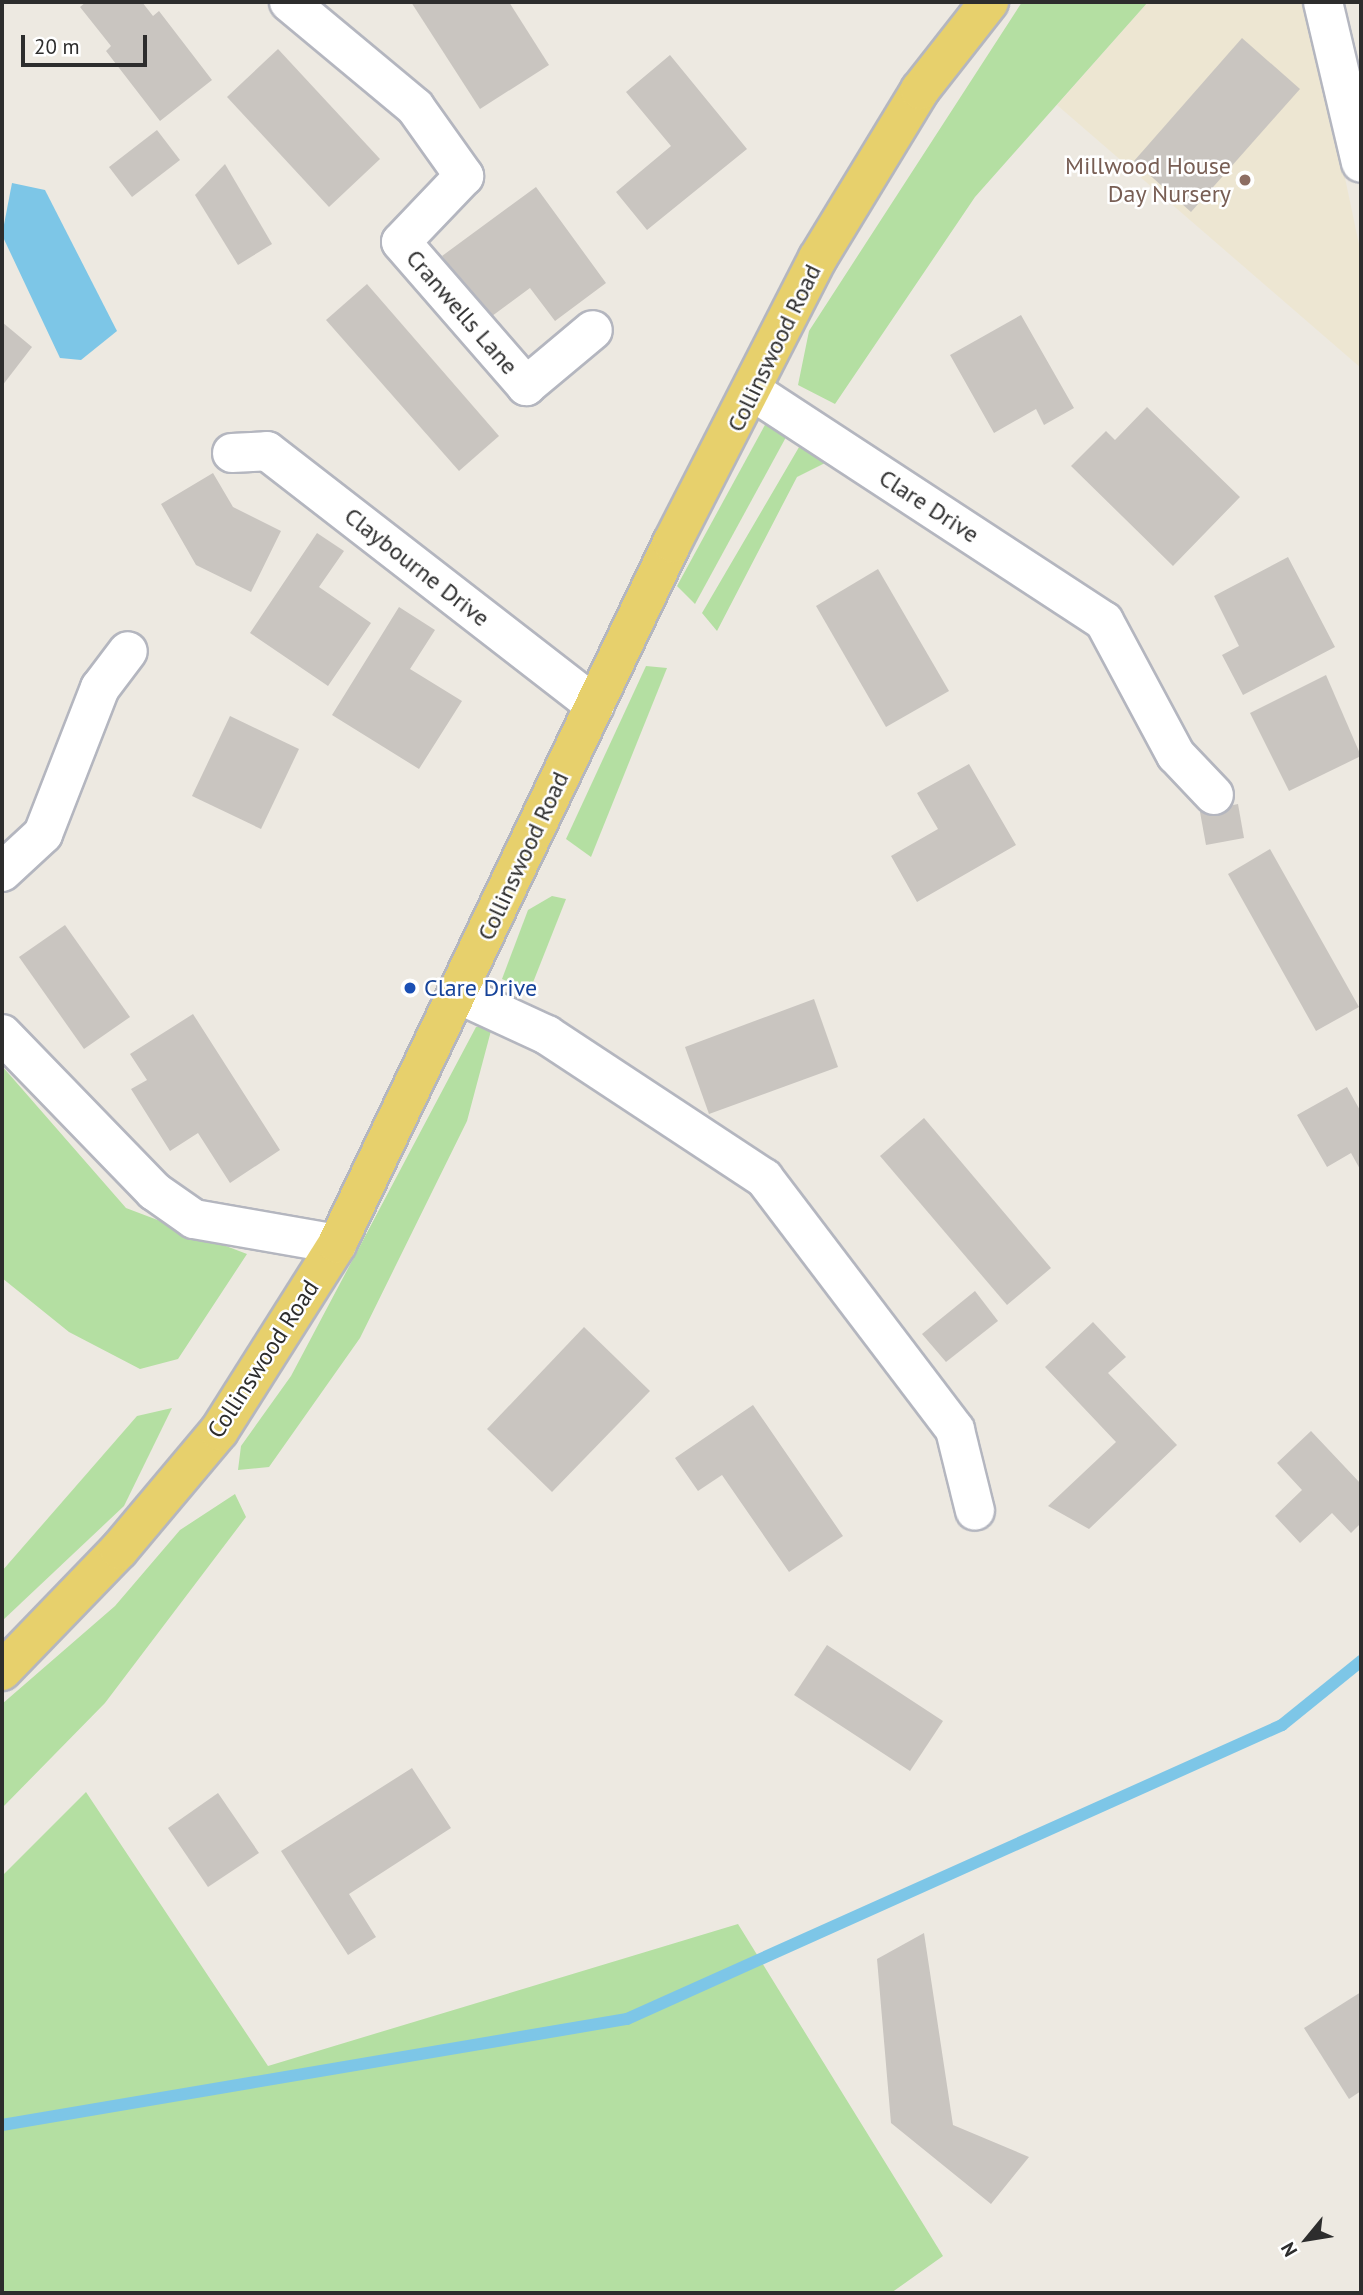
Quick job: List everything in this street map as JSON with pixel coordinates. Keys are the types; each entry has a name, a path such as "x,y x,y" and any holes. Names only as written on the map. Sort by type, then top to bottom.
{"main road":[{"name":"Collinswood Road","path":"2,1671 119,1550 219,1431 337,1244 595,705 754,392 818,258 920,90 989,2"}],"street":[{"name":"Cranwells Lane","path":"289,2 415,107 464,176 401,242 526,386 593,330"},
{"path":"1323,2 1361,163"},
{"name":"Clare Drive","path":"754,392 1104,621 1176,755 1214,795"},
{"name":"Claybourne Drive","path":"232,453 267,451 595,705"},
{"path":"2,872 43,834 100,688 128,651"},
{"path":"458,994 547,1035 764,1178 954,1430 975,1511"},
{"path":"2,1034 154,1191 194,1219 337,1244"}],"shaded area":[{"name":"Millwood House Day Nursery","path":"1148,2 1308,2 1361,254 1361,368 1057,105"}],"green space":[{"path":"1022,2 1148,2 975,197 835,404 798,385 809,331"},
{"path":"766,423 791,428 695,604 677,586"},
{"path":"802,442 831,460 797,477 717,631 702,613"},
{"path":"646,666 667,668 591,857 566,839"},
{"path":"552,896 566,899 530,990 502,979 528,910"},
{"path":"476,1027 492,1027 467,1121 360,1338 269,1467 238,1470 241,1446 291,1376"},
{"path":"2,1066 126,1208 247,1254 178,1359 140,1369 69,1332 2,1278"},
{"path":"172,1408 124,1506 2,1621 2,1571 137,1416"},
{"path":"235,1494 246,1517 105,1703 2,1808 2,1704 115,1606 180,1530"},
{"path":"86,1792 268,2066 738,1924 943,2256 891,2293 2,2293 2,1876"}],"water":[{"path":"12,183 45,190 117,331 81,360 60,358 2,235"}],"building":[{"path":"86,2 142,2 153,16 159,11 212,80 160,121 106,51 111,46 80,7"},
{"path":"411,2 509,2 549,65 480,109"},
{"path":"1242,38 1300,89 1191,212 1134,161"},
{"path":"278,49 380,159 329,207 227,97"},
{"path":"670,55 747,149 647,230 616,192 671,146 626,92"},
{"path":"157,130 180,160 132,197 109,167"},
{"path":"225,164 272,244 238,265 195,195"},
{"path":"536,187 606,283 555,321 530,288 488,319 442,256"},
{"path":"367,284 499,436 459,471 326,320"},
{"path":"1021,315 1074,408 1044,425 1036,409 994,433 950,355"},
{"path":"2,322 32,347 2,386"},
{"path":"1147,407 1240,497 1173,566 1071,466 1106,431 1115,440"},
{"path":"213,473 233,507 281,531 251,592 196,565 161,504"},
{"path":"317,533 344,551 319,587 371,623 328,686 250,633"},
{"path":"1288,557 1335,647 1243,695 1222,655 1239,646 1214,596"},
{"path":"878,569 949,691 886,727 816,606"},
{"path":"399,607 435,630 410,669 462,701 419,769 332,715"},
{"path":"1326,675 1361,756 1289,791 1250,713"},
{"path":"230,716 299,749 261,829 192,796"},
{"path":"969,764 1016,845 917,902 891,856 938,829 917,793"},
{"path":"1238,804 1244,838 1206,845 1200,812"},
{"path":"1270,849 1359,1007 1316,1031 1228,874"},
{"path":"65,925 130,1017 84,1049 19,957"},
{"path":"814,999 838,1067 709,1114 685,1047"},
{"path":"193,1014 280,1150 230,1183 198,1133 170,1151 131,1089 147,1080 130,1054"},
{"path":"1347,1087 1361,1112 1361,1171 1351,1153 1327,1167 1297,1115"},
{"path":"924,1118 1051,1268 1007,1305 880,1156"},
{"path":"975,1291 998,1321 946,1362 922,1334"},
{"path":"1093,1322 1126,1357 1108,1373 1177,1445 1089,1529 1048,1506 1116,1442 1045,1367"},
{"path":"584,1327 650,1391 552,1492 487,1429"},
{"path":"753,1405 843,1536 789,1572 722,1475 698,1491 675,1458"},
{"path":"1311,1431 1361,1484 1361,1523 1351,1533 1332,1513 1300,1543 1275,1516 1302,1490 1277,1463"},
{"path":"827,1645 943,1721 910,1771 794,1695"},
{"path":"412,1768 451,1828 349,1894 376,1937 348,1955 281,1851"},
{"path":"218,1793 259,1853 208,1887 168,1828"},
{"path":"924,1933 953,2125 1029,2157 991,2204 891,2123 877,1959"},
{"path":"1361,1992 1361,2091 1349,2099 1304,2028"}],"waterway":[{"path":"2,2125 627,2019 1282,1725 1361,1661"}],"place":[{"name":"Millwood House Day Nursery","path":"1245,180"},
{"name":"Clare Drive","path":"410,988"}]}
